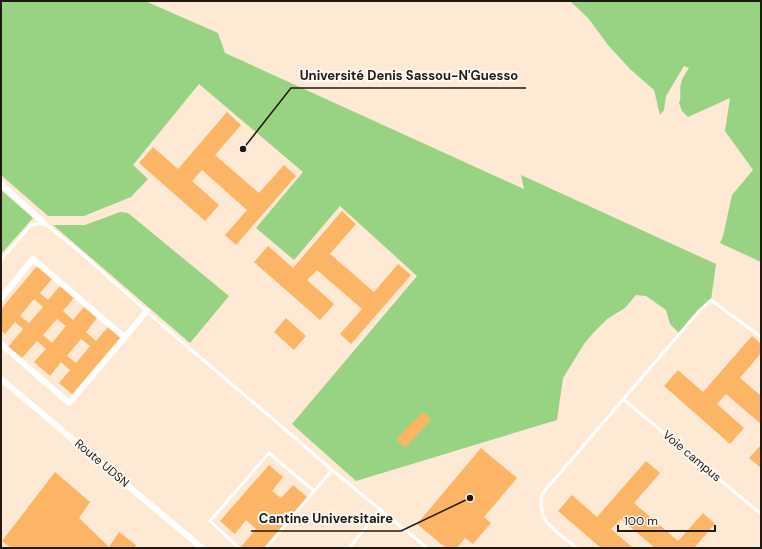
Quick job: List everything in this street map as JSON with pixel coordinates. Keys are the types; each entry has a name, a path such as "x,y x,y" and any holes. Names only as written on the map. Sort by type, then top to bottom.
{"street":[{"path":"1,184 44,223"},
{"path":"1,298 33,258 124,337"},
{"path":"1,344 69,403 146,311"},
{"name":"Route UDSN","path":"1,379 202,548"}],"lane":[{"path":"1,260 31,225 44,223 80,252 146,311 332,470 427,548"},
{"path":"577,548 545,521 540,504 542,494 622,398 698,311 711,300 761,337"},
{"name":"Voie campus","path":"622,398 761,514"},
{"path":"239,548 210,521 269,453 314,491"},
{"path":"266,548 332,470"},
{"path":"349,548 381,510"}],"green space":[{"path":"1,1 145,1 218,33 225,53 524,189 521,175 716,264 711,300 679,333 670,324 666,310 646,296 636,295 625,308 607,319 584,344 563,378 557,420 356,481 292,424 417,276 340,206 294,260 256,228 303,172 199,84 133,165 148,179 131,197 84,216 48,216 1,175"},
{"path":"570,1 761,1 761,262 720,243 723,236 732,195 753,170 725,131 730,98 688,117 682,111 679,103 682,81 689,68 684,66 666,96 664,110 660,115 654,90 630,69 608,45 588,18"},
{"path":"1,190 33,218 1,254"},
{"path":"120,212 128,213 229,296 190,343 53,225 85,225"}],"building":[{"path":"227,112 241,125 215,155 259,193 284,165 296,176 236,245 225,235 247,210 202,170 192,181 219,205 205,221 139,163 153,147 178,169"},
{"path":"342,211 356,224 330,254 374,292 398,264 411,275 351,344 340,334 362,309 317,270 307,280 334,304 320,320 254,262 268,246 293,268"},
{"path":"37,266 52,279 40,293 48,300 60,286 74,298 63,311 73,320 84,307 97,318 86,332 96,341 108,327 121,338 73,395 59,383 70,370 61,362 50,376 34,362 46,349 37,341 22,358 8,347 23,329 15,322 5,334 1,331 1,309","holes":["34,299 43,307 29,323 20,316","57,319 66,326 52,343 43,335","81,339 90,346 76,363 67,356"]},
{"path":"286,318 306,336 294,350 274,332"},
{"path":"752,336 761,344 761,353 740,378 761,396 761,424 726,394 717,404 744,428 730,444 664,386 678,370 703,392"},
{"path":"423,412 431,420 405,448 396,439"},
{"path":"761,445 761,468 749,458"},
{"path":"481,448 517,478 484,517 491,523 473,544 465,538 457,548 446,548 417,524"},
{"path":"646,461 660,473 634,503 678,541 703,513 715,524 694,548 655,548 621,519 611,529 633,548 601,548 558,511 572,495 597,517"},
{"path":"269,465 283,477 272,491 281,498 293,485 307,497 264,548 242,548 241,547 256,529 246,520 235,534 220,521"},
{"path":"55,472 90,502 79,518 109,547 119,532 136,545 134,548 11,548 2,541"}],"place":[{"name":"Université Denis Sassou-N'Guesso","path":"243,149"},
{"name":"Cantine Universitaire","path":"470,498"}]}
